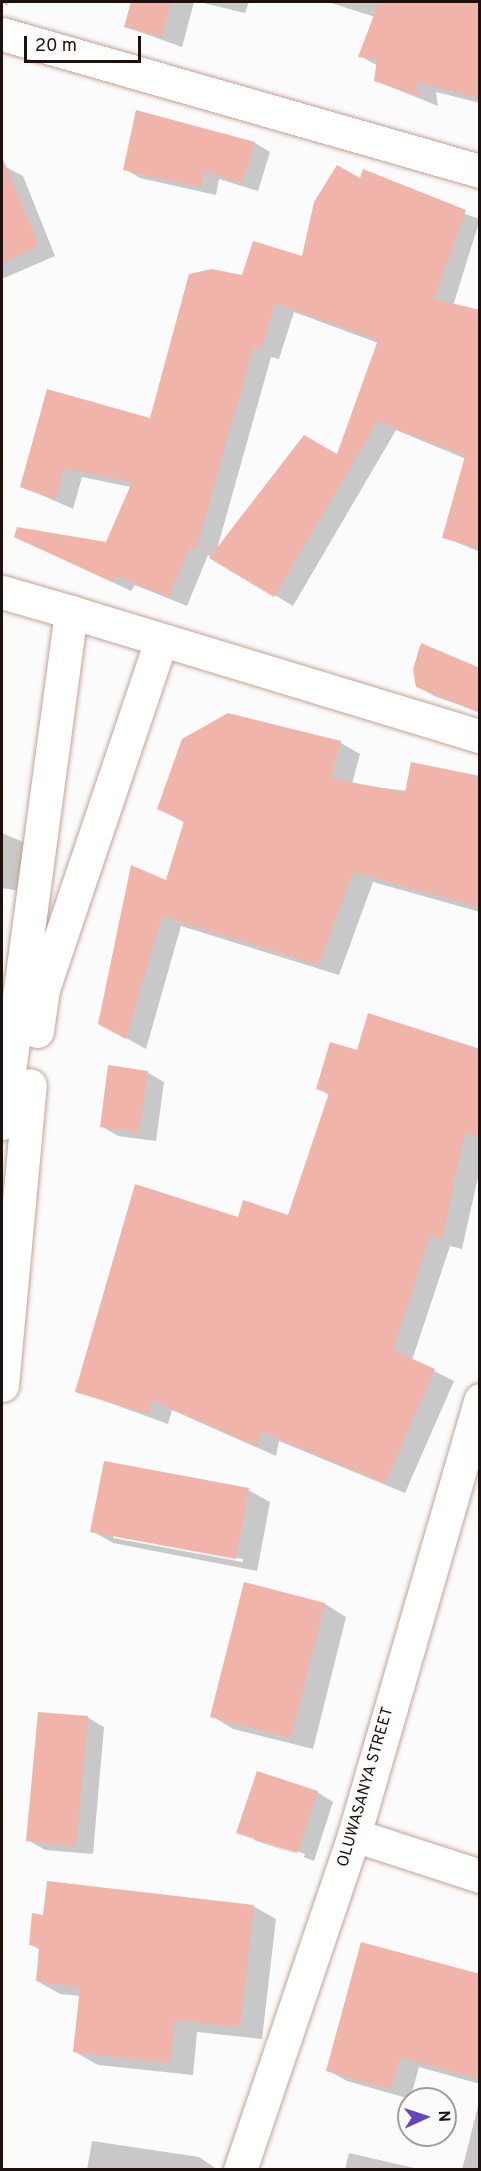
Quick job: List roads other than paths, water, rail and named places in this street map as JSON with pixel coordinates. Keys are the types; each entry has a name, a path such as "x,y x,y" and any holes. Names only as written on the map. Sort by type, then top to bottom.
{"street":[{"path":"2,34 480,171"},
{"path":"2,592 480,736"},
{"path":"2,1123 71,612"},
{"path":"2,1385 21,1146 43,989 161,640"},
{"name":"OLUWASANYA STREET","path":"240,2169 354,1835 480,1400"},
{"path":"354,1835 480,1876"}]}
